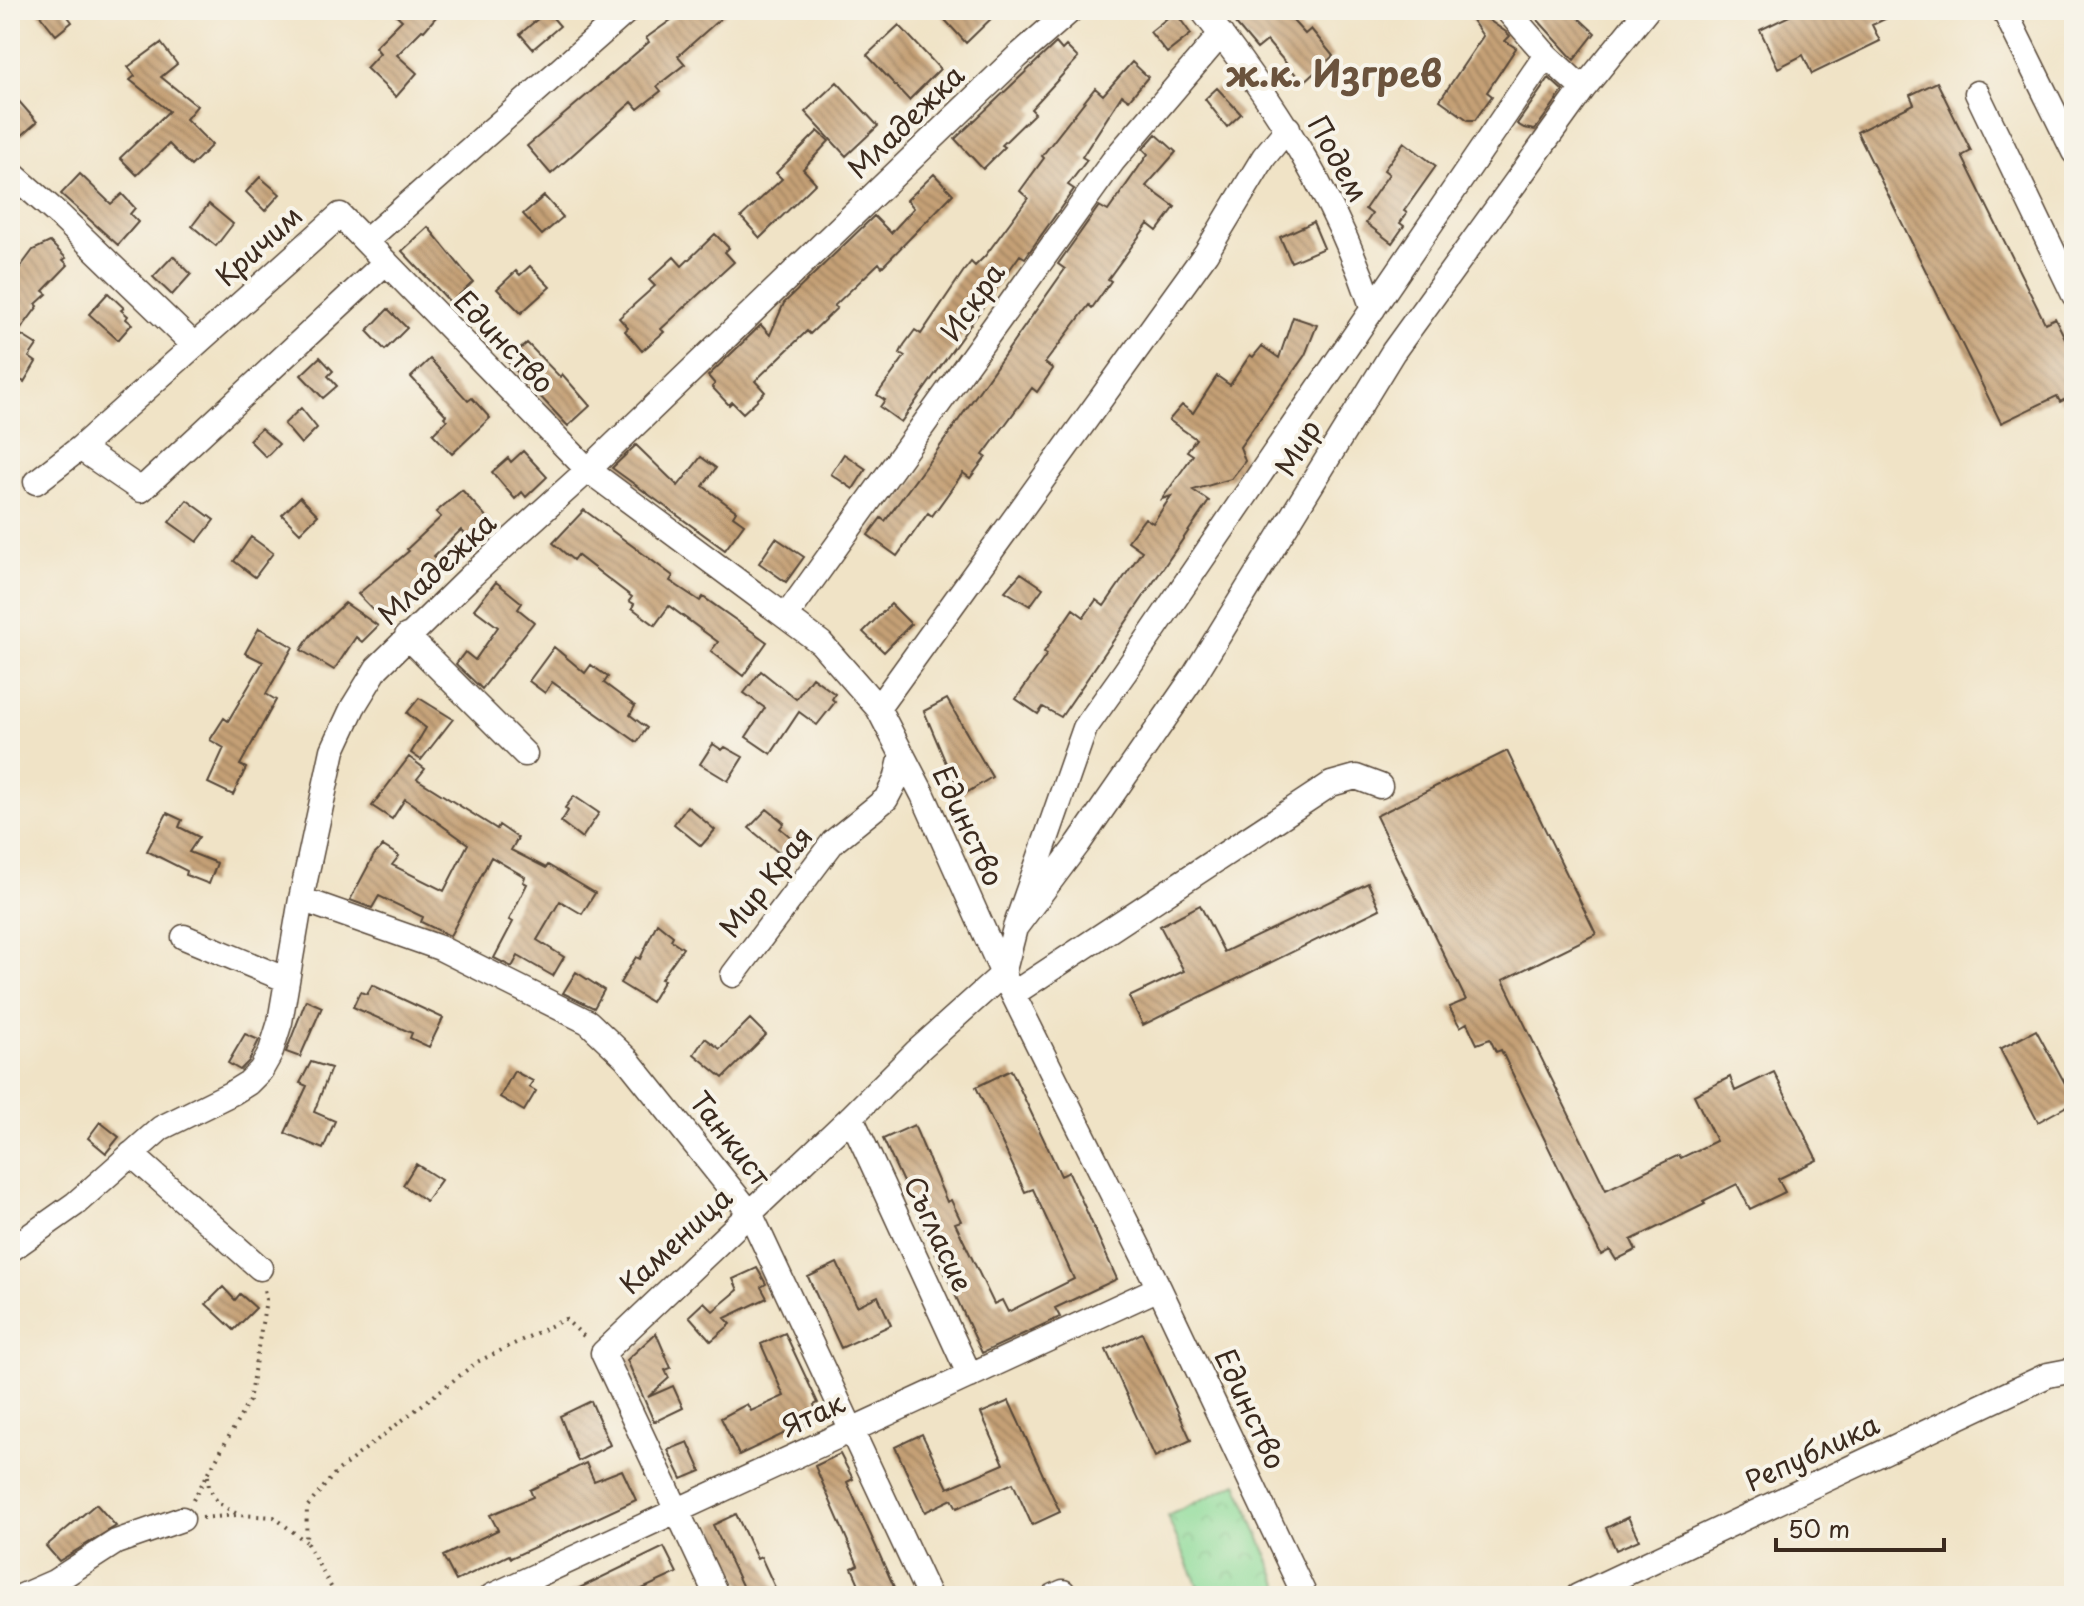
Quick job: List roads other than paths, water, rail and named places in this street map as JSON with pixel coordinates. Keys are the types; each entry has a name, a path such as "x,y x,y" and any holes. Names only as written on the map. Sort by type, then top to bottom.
{"street":[{"path":"366,241 628,10"},
{"name":"Младежка","path":"10,1250 75,1204 161,1128 232,1093 261,1070 270,1054 280,1022 301,899 333,750 353,707 377,668 407,636 588,470 1017,57 1071,10"},
{"name":"Подем","path":"1202,10 1288,128 1338,219 1373,309"},
{"path":"1507,10 1546,55 1583,89"},
{"name":"Мир","path":"1015,928 1078,844 1192,679 1393,352 1583,89 1647,10"},
{"path":"2004,10 2074,152"},
{"name":"Искра","path":"787,615 1113,161 1221,34"},
{"name":"Мир","path":"1008,984 1015,928 1085,728 1546,55"},
{"path":"1977,93 2074,295"},
{"path":"878,708 1206,253 1264,157 1288,128"},
{"path":"10,172 194,345"},
{"name":"Кричим","path":"36,482 80,448 340,215 366,241"},
{"name":"Единство","path":"366,241 588,470 787,615 821,643 878,708 923,795 1008,984 1159,1288 1305,1596"},
{"path":"80,448 141,490 386,262"},
{"path":"407,636 525,754"},
{"name":"Мир Края","path":"733,975 833,842 886,799 896,780 902,755"},
{"name":"Каменица","path":"678,1511 603,1353 631,1323 916,1052 1008,984 1331,784 1356,777 1380,786"},
{"path":"886,799 923,795"},
{"name":"Танкист","path":"301,899 440,948 588,1022 636,1069 750,1213 929,1596"},
{"path":"184,937 287,980"},
{"name":"Съгласие","path":"851,1117 970,1376"},
{"path":"131,1154 260,1268"},
{"name":"Ятак","path":"492,1596 1159,1288"},
{"name":"Република","path":"1578,1596 2048,1375 2074,1370"},
{"path":"678,1511 717,1596"},
{"path":"22,1596 54,1582 116,1542 182,1519"}],"district":[{"name":"ж.к. Изгрев","path":"1334,74"}]}
